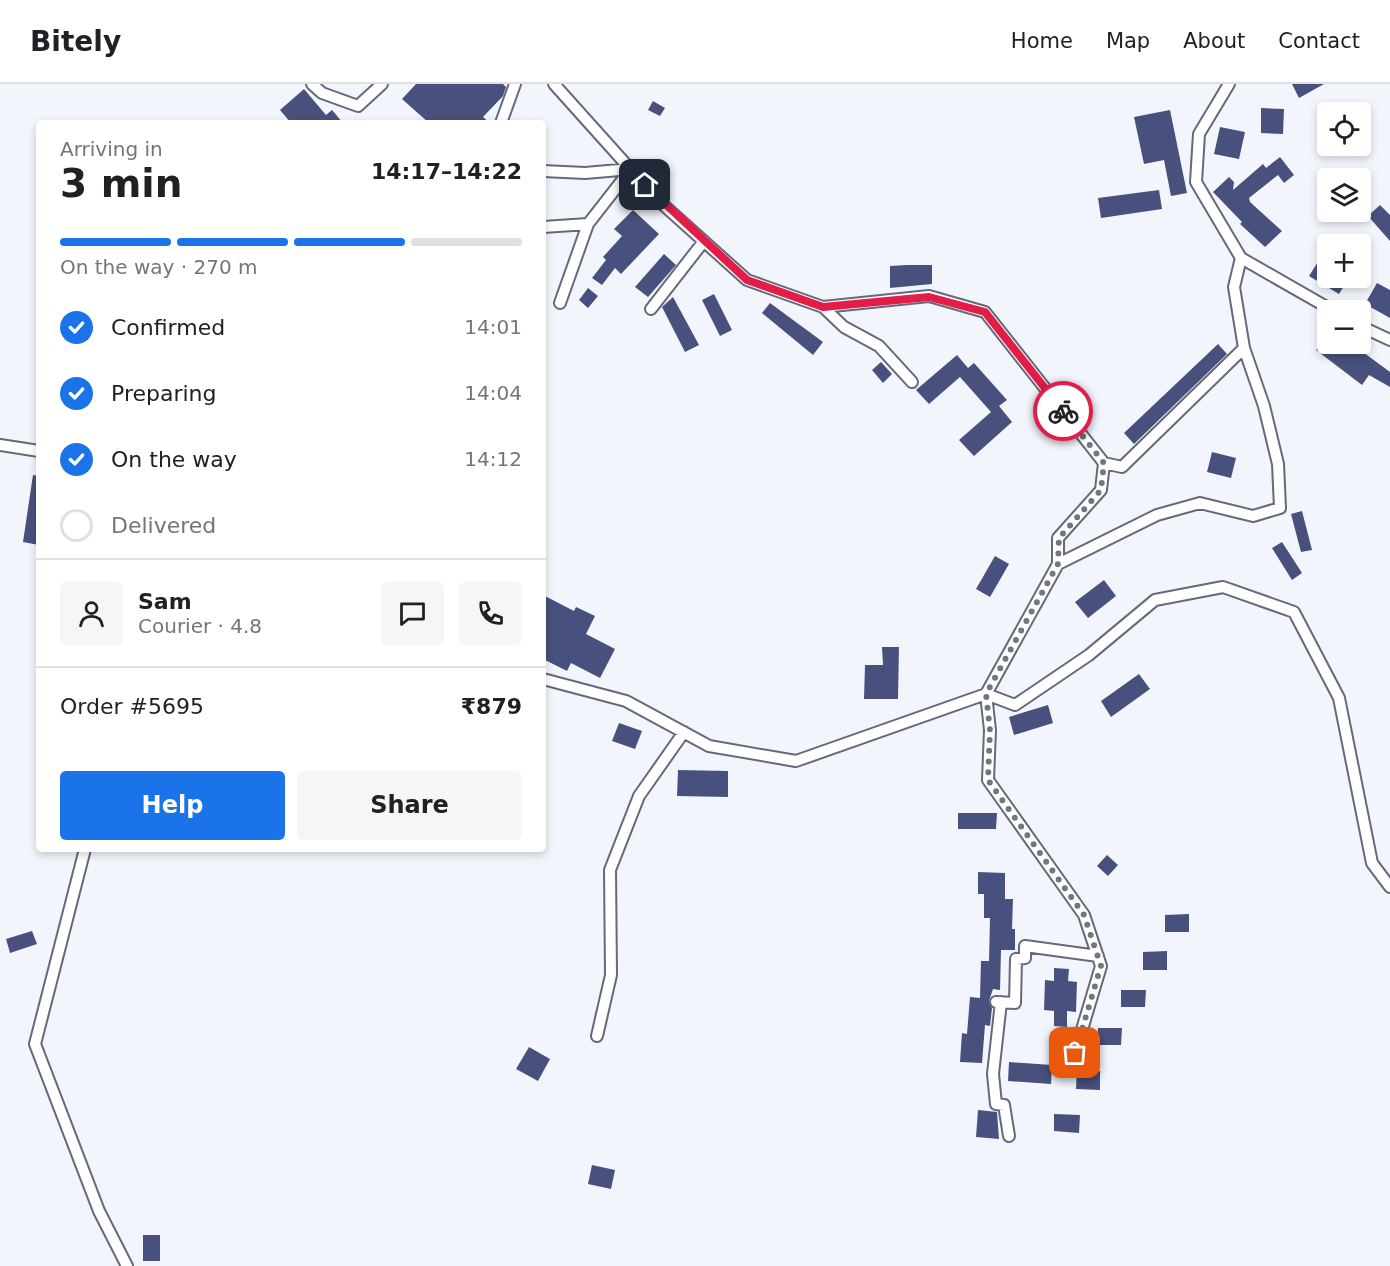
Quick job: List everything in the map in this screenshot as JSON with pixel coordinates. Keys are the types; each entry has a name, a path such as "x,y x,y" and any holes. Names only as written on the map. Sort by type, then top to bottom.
{"street":[{"path":"312,84 322,93 358,106 382,84"},
{"path":"502,120 515,84"},
{"path":"554,84 659,201 747,280 823,307 844,327 879,346 912,382"},
{"path":"1228,84 1199,134 1196,182 1241,258 1317,301"},
{"path":"546,171 585,173 631,169"},
{"path":"560,303 588,224 631,169"},
{"path":"546,227 588,224"},
{"path":"651,309 704,242"},
{"path":"1058,564 1157,515 1200,503 1253,516 1280,508 1278,464 1264,406 1244,348 1233,287 1241,258"},
{"path":"823,307 929,297 985,312 1104,463 1122,467 1244,348"},
{"path":"1371,331 1390,340"},
{"path":"0,445 36,451"},
{"path":"1075,1053 1101,966 1084,915 988,780 990,730 986,694 1058,564 1059,538 1101,490 1104,463"},
{"path":"546,680 626,700 709,746 796,761 986,694 1015,705 1089,655 1155,600 1222,587 1294,612 1339,698 1372,864 1390,887"},
{"path":"597,1036 611,975 610,870 639,795 684,732"},
{"path":"84,852 35,1044 99,1210 127,1266"},
{"path":"1009,1136 1004,1105 996,1104 993,1074 998,1002 1015,1003 1016,959 1025,958 1025,946 1098,956"}],"building":[{"path":"416,84 503,84 506,87 503,96 483,117 486,120 426,120 402,99"},
{"path":"1292,84 1324,84 1299,98"},
{"path":"304,89 326,115 332,110 340,120 288,120 280,110"},
{"path":"653,101 665,108 660,116 648,110"},
{"path":"1261,108 1284,109 1283,134 1261,133"},
{"path":"1170,110 1187,193 1171,196 1164,160 1144,164 1134,117"},
{"path":"1220,127 1245,132 1239,159 1214,154"},
{"path":"1280,157 1294,175 1284,183 1278,175 1249,198 1250,202 1282,231 1265,247 1240,224 1242,222 1213,192 1229,177 1234,182 1233,190 1263,164 1266,168"},
{"path":"1159,190 1162,209 1101,218 1098,198"},
{"path":"1380,205 1390,215 1390,241 1371,219 1371,213"},
{"path":"633,210 659,234 621,274 615,268 602,285 592,278 606,260 603,257 622,236 614,229"},
{"path":"664,254 676,265 648,297 635,287"},
{"path":"1317,263 1317,281 1309,276"},
{"path":"932,265 932,284 890,288 890,266"},
{"path":"1377,283 1390,290 1390,318 1371,307 1371,300 1367,300"},
{"path":"588,288 598,296 588,308 579,300"},
{"path":"1329,288 1343,288 1339,294"},
{"path":"714,294 732,330 720,336 702,300"},
{"path":"673,297 699,345 685,352 662,307"},
{"path":"770,303 823,342 813,355 762,313"},
{"path":"1218,344 1227,354 1134,444 1124,433"},
{"path":"1321,354 1366,354 1390,372 1390,387 1369,375 1362,385"},
{"path":"957,355 968,368 974,363 1007,400 999,406 1012,422 974,456 959,440 991,412 960,377 929,404 916,390"},
{"path":"881,362 892,374 883,383 872,370"},
{"path":"1212,452 1236,458 1231,478 1207,472"},
{"path":"33,475 36,476 36,544 23,542"},
{"path":"1302,511 1312,550 1301,552 1291,514"},
{"path":"1282,542 1302,573 1292,580 1272,548"},
{"path":"995,556 1009,564 990,597 976,589"},
{"path":"1104,580 1116,596 1088,618 1075,602"},
{"path":"546,597 574,611 576,607 595,616 586,634 615,649 600,678 571,663 567,671 546,660"},
{"path":"882,647 899,647 898,699 864,699 865,665 883,665"},
{"path":"1139,674 1150,689 1111,717 1101,701"},
{"path":"1048,705 1053,723 1014,735 1009,717"},
{"path":"619,723 642,731 635,749 612,741"},
{"path":"678,770 728,771 728,797 677,796"},
{"path":"958,813 997,813 996,829 958,829"},
{"path":"1107,855 1118,865 1108,876 1097,866"},
{"path":"978,872 1005,873 1005,899 1013,899 1012,929 1015,929 1015,950 1001,950 1000,990 993,989 989,1001 992,1008 990,1026 985,1025 982,1063 960,1062 962,1033 967,1034 970,997 980,998 981,961 989,961 990,918 984,918 984,894 978,894"},
{"path":"1189,914 1189,932 1165,932 1165,915"},
{"path":"32,931 37,944 10,953 6,939"},
{"path":"1167,951 1167,970 1143,970 1143,952"},
{"path":"1054,968 1069,969 1068,981 1077,982 1076,1012 1067,1011 1067,1027 1054,1026 1054,1011 1044,1010 1045,980 1054,981"},
{"path":"1121,990 1146,990 1145,1007 1121,1007"},
{"path":"1098,1028 1122,1028 1121,1045 1097,1045"},
{"path":"529,1047 550,1059 538,1081 516,1069"},
{"path":"1009,1062 1052,1065 1051,1084 1008,1081"},
{"path":"1077,1070 1100,1071 1100,1090 1076,1089"},
{"path":"978,1110 997,1112 999,1139 976,1137"},
{"path":"1054,1114 1080,1115 1079,1133 1054,1131"},
{"path":"592,1165 615,1170 611,1189 588,1184"},
{"path":"143,1235 160,1235 160,1261 143,1261"}],"way so far":[{"path":"1063,411 1104,463 1101,490 1059,538 1058,564 986,694 990,730 988,780 1046,858 1084,915 1101,966 1075,1053"}],"route":[{"path":"645,185 659,201 747,280 823,307 929,297 985,312 1063,411"}]}
